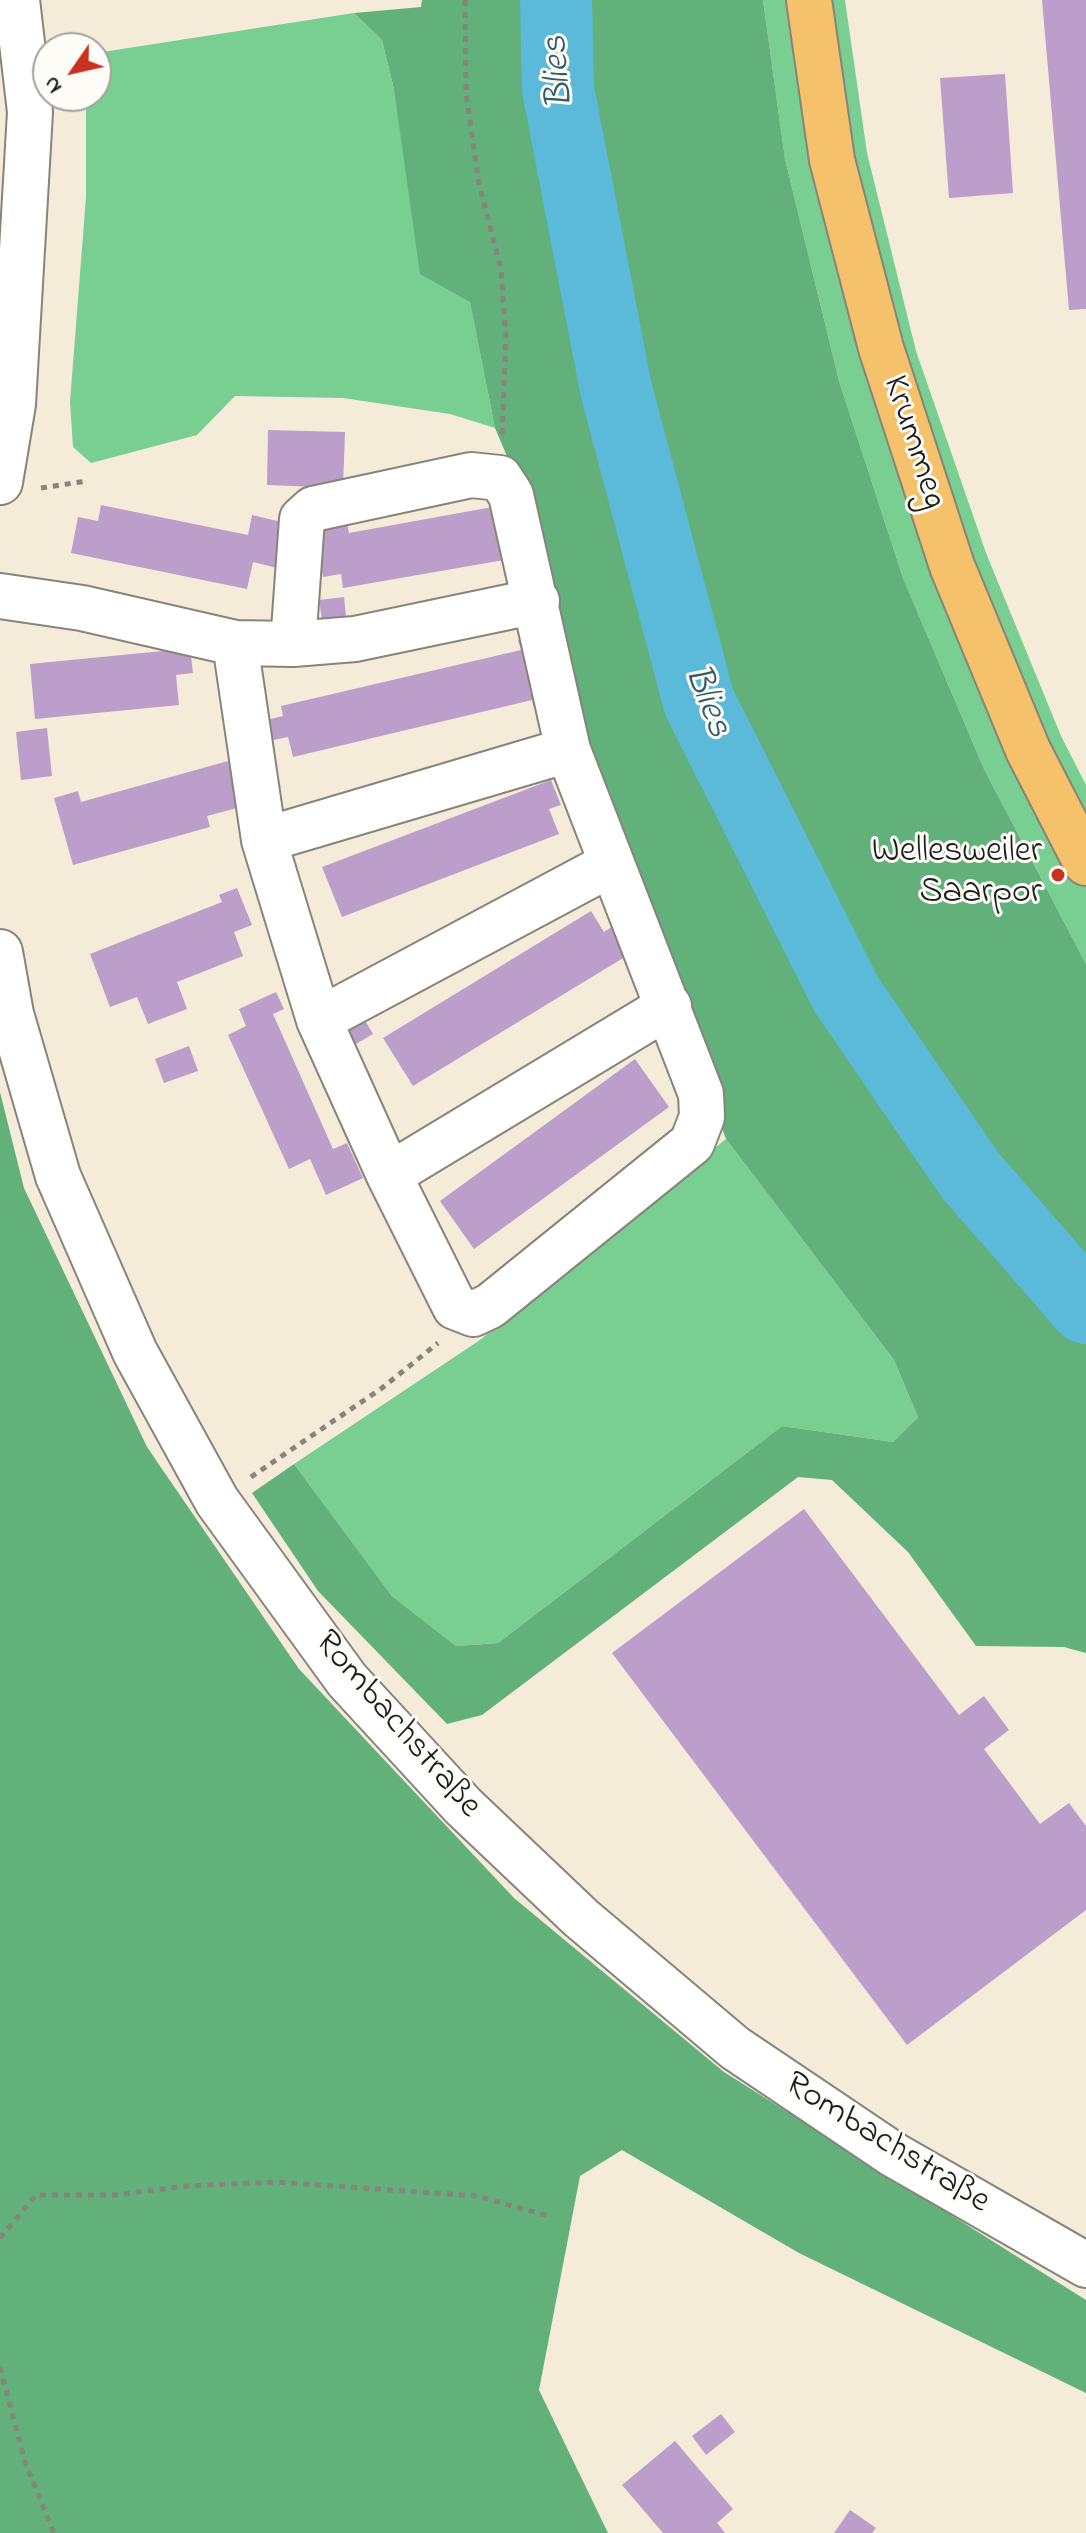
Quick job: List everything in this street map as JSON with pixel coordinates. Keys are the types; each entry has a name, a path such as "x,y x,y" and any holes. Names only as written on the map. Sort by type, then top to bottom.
{"main road":[{"name":"Krummeg","path":"809,0 832,160 886,362 952,566 1028,750 1086,863"}],"street":[{"path":"0,482 13,404 30,112 17,0"},
{"path":"235,643 264,840 319,1020 389,1175 455,1307 473,1314 490,1306 692,1143 702,1117 701,1094 568,750 511,495 500,478 471,475 313,509 302,519 293,644"},
{"path":"0,596 82,608 235,643 293,644 355,639 537,601"},
{"path":"264,840 568,750"},
{"path":"319,1020 611,864"},
{"name":"Rombachstraße","path":"0,952 11,1014 58,1176 135,1352 217,1501 347,1680 463,1806 581,1918 735,2048 894,2155 1086,2265"},
{"path":"389,1175 669,1006"}],"path":[{"path":"465,0 466,93 479,184 501,269 506,338 500,478"},
{"path":"217,1501 382,1388 473,1314"},
{"path":"0,2238 36,2195 114,2195 188,2186 276,2182 477,2196 548,2216"},
{"path":"0,2367 25,2462 54,2533"}],"green space":[{"path":"422,0 763,0 785,159 839,381 903,578 984,769 1086,964 1086,1653 1064,1647 976,1646 908,1552 832,1480 798,1477 482,1715 447,1724 318,1591 252,1493 294,1464 392,1596 456,1646 498,1643 782,1426 893,1442 918,1417 894,1360 726,1139 576,746 521,489 495,428 470,302 420,274 394,89 382,40 354,13 421,7"},
{"path":"763,0 845,0 867,153 916,351 986,553 1061,736 1086,785 1086,964 984,769 903,578 839,381 785,159"},
{"path":"354,13 382,40 394,89 470,301 495,428 450,414 343,398 235,396 197,435 91,463 73,447 70,402 86,197 86,112 112,112 112,51"},
{"path":"0,1092 24,1188 147,1447 299,1669 514,1898 724,2072 1086,2300 1086,2393 799,2253 622,2150 580,2176 539,2390 608,2533 0,2533"},
{"path":"726,1139 894,1360 918,1417 893,1442 782,1426 498,1643 456,1646 392,1596 294,1464 480,1340"}],"building":[{"path":"1042,0 1086,0 1086,309 1069,310"},
{"path":"1005,74 1013,193 949,198 940,78"},
{"path":"268,430 345,432 343,488 267,485"},
{"path":"509,504 504,560 343,588 341,574 323,577 313,518 345,513 349,533"},
{"path":"101,505 248,535 252,515 286,523 277,568 253,562 247,589 71,553 78,517 98,521"},
{"path":"344,597 346,617 322,620 319,600"},
{"path":"533,636 549,705 534,708 532,700 293,757 288,737 263,742 258,722 283,716 281,706 521,650 518,640"},
{"path":"189,639 193,673 176,675 179,705 35,719 30,664 173,650"},
{"path":"47,728 52,776 21,780 16,732"},
{"path":"228,761 241,807 207,816 210,827 73,865 54,798 78,791 81,802"},
{"path":"551,780 561,805 549,809 559,834 342,917 322,867"},
{"path":"237,888 252,925 234,932 243,956 177,982 187,1009 148,1024 137,997 110,1007 90,954 222,902 219,895"},
{"path":"591,911 604,932 616,924 633,952 413,1086 383,1038"},
{"path":"276,992 284,1009 273,1014 333,1149 347,1143 363,1178 326,1195 310,1159 289,1169 228,1035 246,1026 239,1009"},
{"path":"360,1012 373,1034 356,1044 343,1022"},
{"path":"189,1046 198,1071 164,1083 155,1059"},
{"path":"635,1059 669,1107 474,1249 440,1201"},
{"path":"804,1509 959,1715 984,1696 1009,1730 984,1749 1040,1824 1069,1803 1086,1826 1086,1910 907,2045 612,1653"},
{"path":"721,2414 735,2432 706,2455 692,2436"},
{"path":"675,2441 733,2509 717,2523 725,2533 663,2533 622,2485"},
{"path":"850,2510 876,2528 872,2533 834,2533"}],"waterway":[{"name":"Blies","path":"556,0 558,89 616,389 699,702 846,994 970,1175 1086,1308"}],"place":[{"name":"Wellesweiler Saarpor","path":"1058,875"}]}
